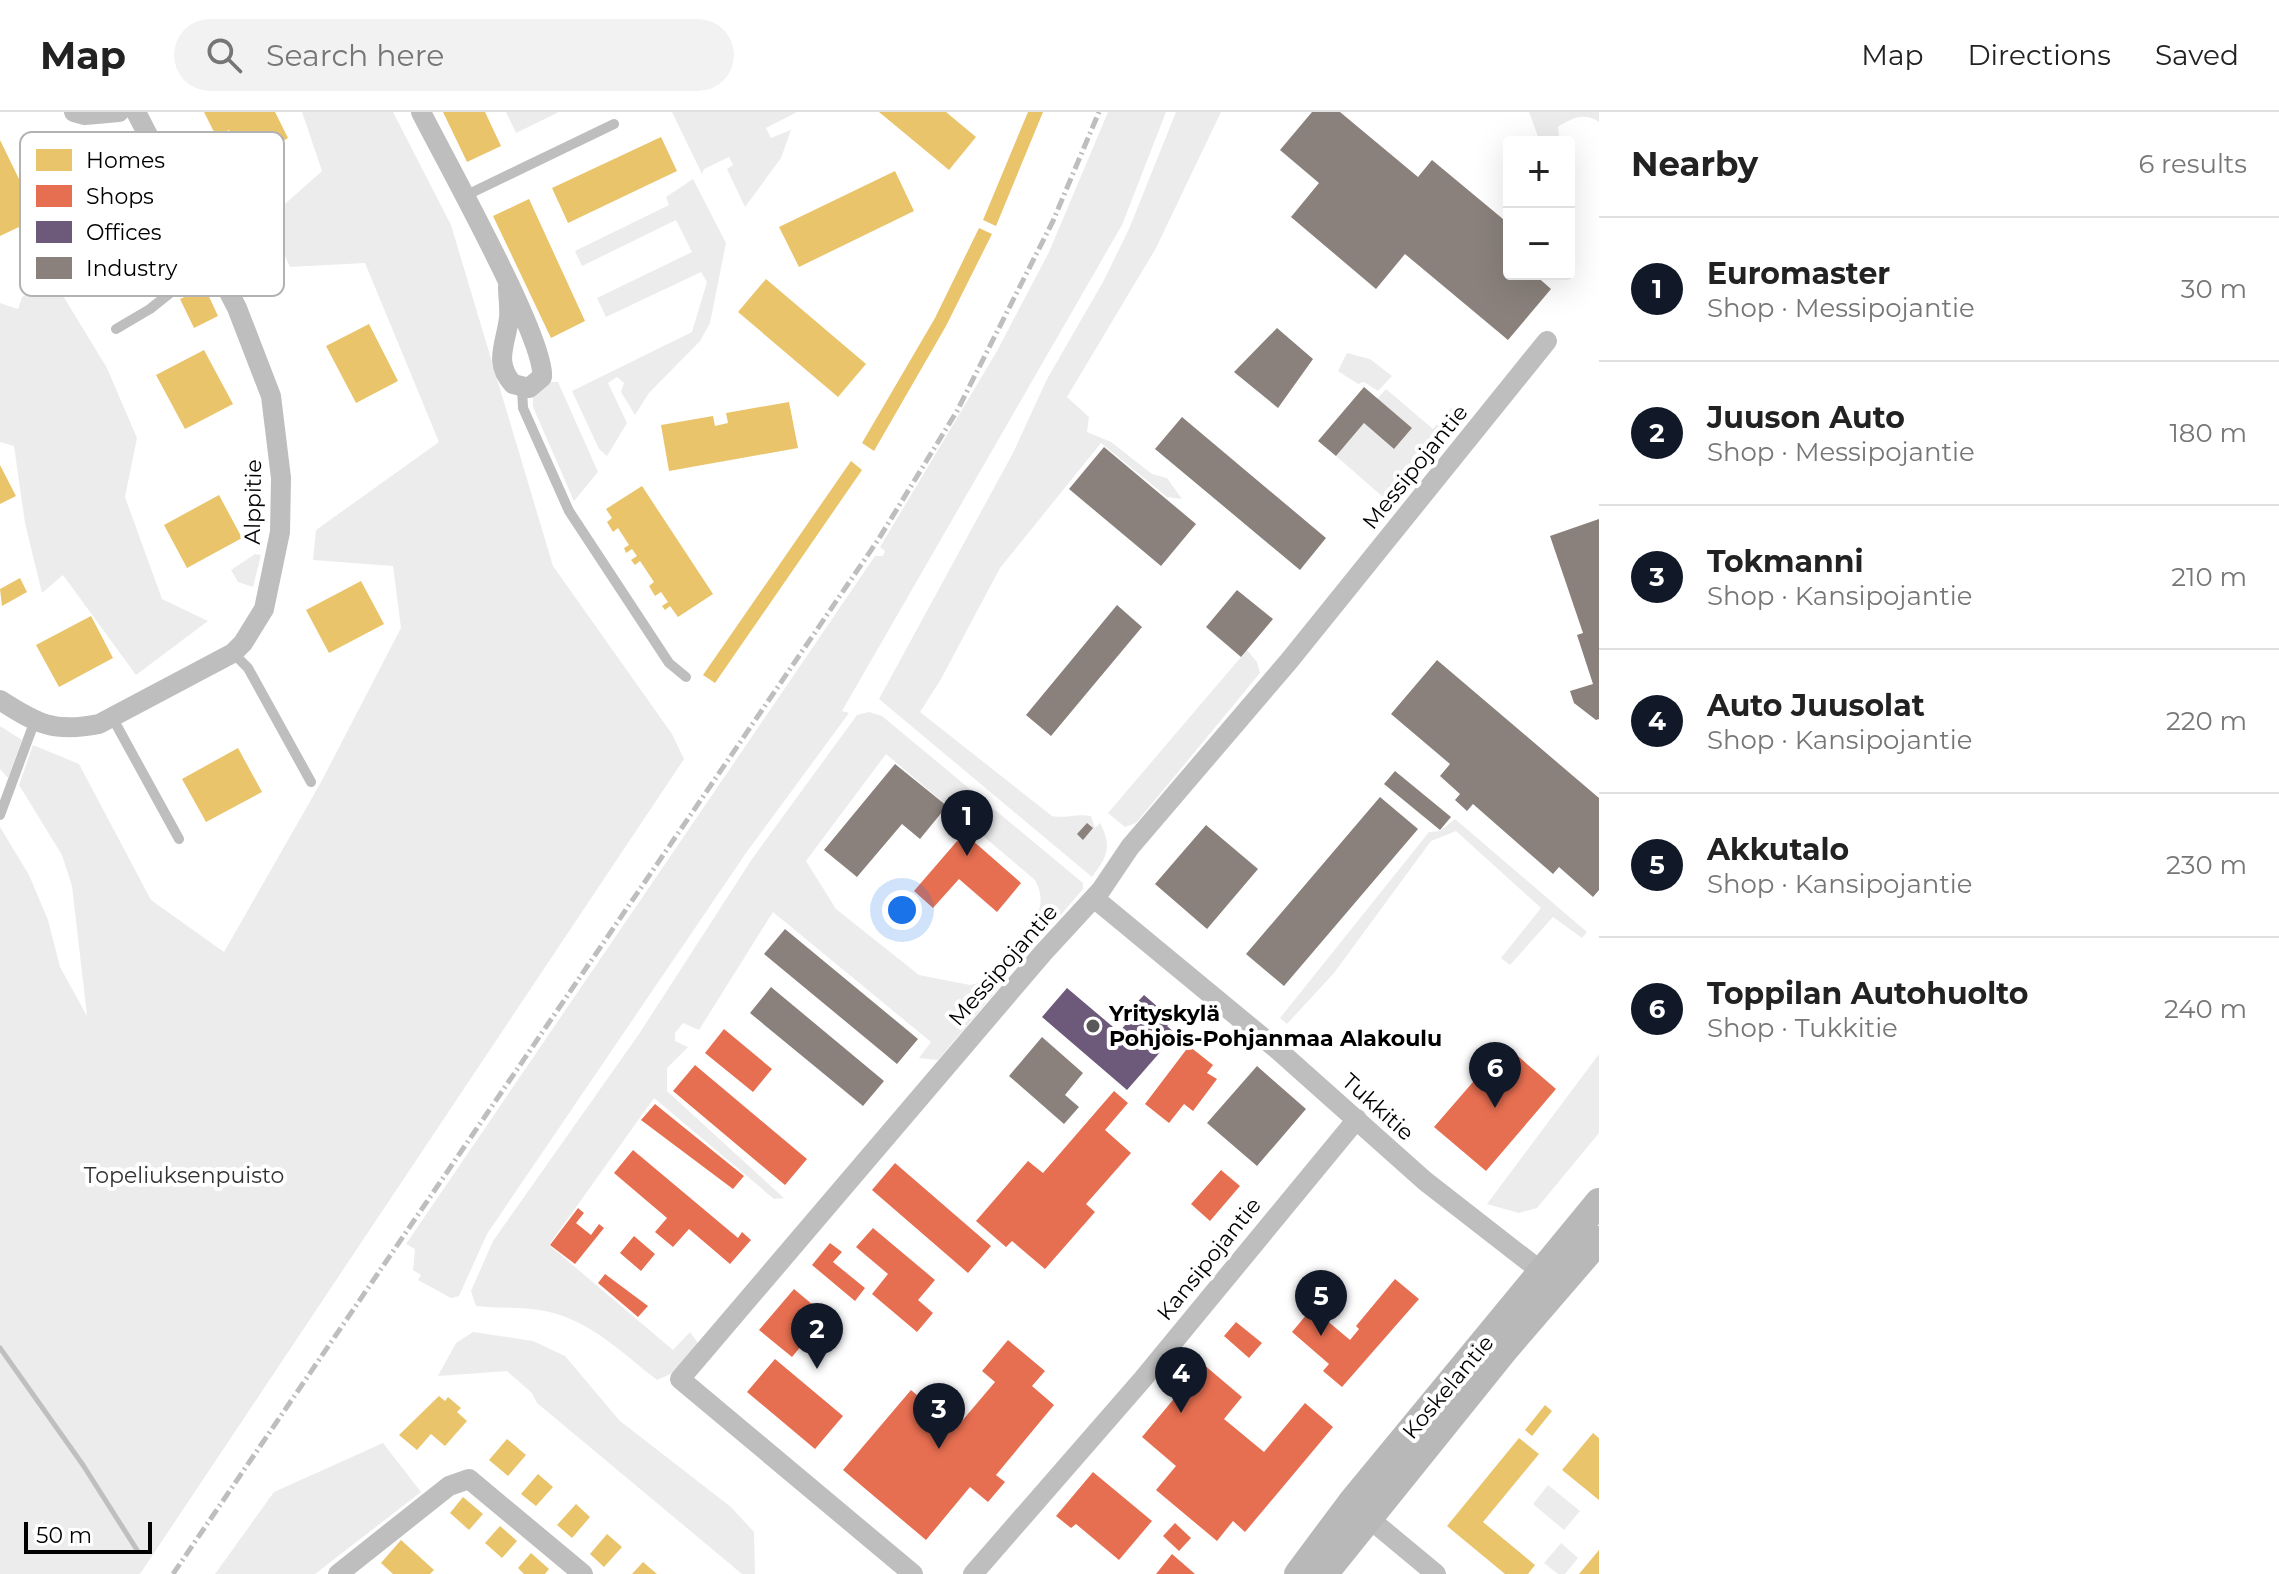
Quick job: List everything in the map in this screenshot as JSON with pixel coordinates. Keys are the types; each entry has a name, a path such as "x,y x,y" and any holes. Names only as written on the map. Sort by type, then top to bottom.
{"main road":[{"name":"Koskelantie","path":"1298,1574 1360,1510 1551,1279 1599,1202"},
{"name":"Koskelantie","path":"1551,1279 1599,1240"},
{"name":"Koskelantie","path":"1324,1574 1360,1510"}],"street":[{"path":"77,117 119,112"},
{"name":"Alppitie","path":"136,112 146,132"},
{"path":"421,112 508,286 541,361 542,377 535,385 522,388 506,376 500,354 509,317 508,286"},
{"name":"Alppitie","path":"0,700 34,723 76,729 112,717 233,653 253,630 272,582 280,532 281,478 271,396 231,296"},
{"name":"Messipojantie","path":"913,1574 680,1379 1043,953 1094,898 1130,847 1289,661 1547,341"},
{"name":"Tukkitie","path":"1094,898 1357,1119 1425,1181 1551,1279"},
{"name":"Kansipojantie","path":"973,1574 1133,1390 1357,1119"},
{"path":"338,1574 449,1486 469,1479 583,1574"},
{"path":"1360,1510 1436,1574"}],"lane":[{"path":"465,201 473,192 614,124"},
{"path":"116,329 166,296"},
{"path":"522,388 523,408 569,511 669,663 686,677"},
{"path":"233,653 248,668 311,782"},
{"path":"112,717 179,839"},
{"path":"0,815 34,723"}],"green space":[{"name":"Topeliuksenpuisto","path":"302,112 393,112 451,225 553,566 672,734 684,759 140,1574 0,1574 0,827 29,875 48,920 60,967 87,1016 72,886 62,855 19,785 33,745 79,764 151,900 224,952 320,784 401,628 393,566 313,560 316,530 439,442 365,263 290,267 284,254 284,205 322,171"},
{"path":"506,112 559,112 516,133"},
{"path":"672,112 797,112 766,128 771,138 791,130 781,158 745,207 727,169 733,165 729,157 704,169 702,174"},
{"path":"1108,112 1166,112 1122,225 842,711 849,713 746,853 487,1234 459,1296 451,1298 418,1280 421,1275 413,1270 415,1249 406,1244 875,556 883,556 885,551 880,547 997,351 1049,252"},
{"path":"1176,112 1221,112 1156,248 1067,397 1089,417 1087,432 1111,442 1152,474 1167,478 1182,499 1167,497 1101,443 1000,568 920,712 1052,816 1091,816 1095,828 1100,823 1107,845 1102,863 1092,877 879,699 1013,453 1047,379 1103,282 1129,229"},
{"path":"1529,112 1599,112 1599,122 1588,117 1573,119 1558,127 1559,136 1538,136"},
{"path":"693,179 726,243 710,323 700,341 649,393 635,415 621,392 624,383 617,377 608,383 627,423 607,456 599,449 572,391 692,332 707,282 701,272 606,317 597,298 692,252 676,220 582,266 575,251 669,205 666,197"},
{"path":"63,296 107,368 137,438 125,497 162,599 208,621 136,675 63,575 42,593 25,523 14,446 0,442 0,303 18,309 22,297"},
{"path":"1347,353 1370,359 1392,376 1378,391 1364,382 1358,384 1338,371"},
{"path":"551,382 558,382 598,472 574,501 533,407 533,397"},
{"path":"1386,389 1433,429 1451,408 1461,408 1465,413 1462,424 1391,504 1336,456 1364,423 1394,449 1412,428 1377,399"},
{"path":"255,554 261,555 253,587 238,582 231,570"},
{"path":"1247,650 1257,662 1260,673 1136,823 1125,827 1108,813"},
{"path":"869,712 882,716 1083,883 1083,889 1035,945 1023,948 1014,944 1033,922 1040,907 1041,899 1035,880 886,754 806,861 836,909 919,975 970,985 982,982 1002,959 1008,977 938,1060 919,1058 931,1042 773,912 699,1030 683,1023 675,1033 675,1041 688,1047 667,1068 667,1091 784,1198 774,1199 654,1098 549,1245 673,1350 690,1332 700,1346 681,1369 657,1380 605,1339 561,1315 536,1309 476,1306 471,1291 493,1241 639,1034 752,859 857,715"},
{"path":"0,726 22,740 8,778 0,769"},
{"path":"1455,819 1587,932 1582,938 1553,917 1510,965 1501,958 1541,908 1456,831 1431,841 1334,973 1287,1024 1280,1018 1429,832 1440,831"},
{"path":"1599,1054 1599,1133 1537,1208 1519,1213 1487,1204"},
{"path":"473,1332 533,1341 565,1356 620,1421 731,1507 754,1532 755,1574 742,1574 537,1403 532,1393 507,1371 438,1376 456,1343"},
{"path":"383,1443 421,1492 315,1574 215,1574 274,1492"},
{"path":"1548,1485 1580,1511 1564,1530 1533,1504"},
{"path":"1561,1543 1578,1558 1565,1574 1558,1574 1544,1563"}],"building: Homes":[{"path":"204,112 275,112 288,138 284,140 284,132 214,132"},
{"path":"443,112 485,112 501,146 467,162"},
{"path":"879,112 946,112 976,137 949,170"},
{"path":"1028,112 1043,112 996,226 983,220"},
{"path":"661,137 677,171 568,223 552,188"},
{"path":"0,140 20,181 20,227 0,236"},
{"path":"895,171 914,211 799,267 779,227"},
{"path":"529,199 585,321 551,338 493,216"},
{"path":"979,228 992,234 946,326 874,451 862,443 935,318"},
{"path":"766,279 866,364 838,397 738,312"},
{"path":"209,296 218,316 194,328 180,299"},
{"path":"369,324 398,381 356,403 326,346"},
{"path":"204,350 233,404 185,429 156,375"},
{"path":"789,402 798,448 669,471 661,425 713,416 715,426 728,423 726,413"},
{"path":"851,461 862,470 715,683 703,675"},
{"path":"0,465 16,496 0,504"},
{"path":"642,486 713,594 678,617 670,606 665,610 662,606 668,602 661,592 655,596 649,586 654,582 640,561 635,565 631,560 637,556 632,549 626,553 624,548 629,545 618,528 613,532 607,522 612,518 606,509"},
{"path":"219,495 242,538 187,568 164,525"},
{"path":"20,578 27,592 2,606 0,589"},
{"path":"361,581 384,624 329,653 306,610"},
{"path":"91,616 113,658 59,687 36,645"},
{"path":"238,748 262,792 206,822 182,779"},
{"path":"439,1396 445,1401 448,1397 461,1408 457,1412 467,1421 445,1446 431,1434 417,1450 399,1435"},
{"path":"1545,1405 1552,1411 1532,1436 1525,1430"},
{"path":"1593,1433 1599,1438 1599,1500 1562,1470"},
{"path":"1519,1438 1539,1454 1483,1522 1535,1565 1528,1574 1505,1574 1447,1526"},
{"path":"507,1439 526,1455 508,1476 489,1460"},
{"path":"538,1474 553,1487 536,1506 521,1494"},
{"path":"463,1497 483,1514 469,1530 450,1513"},
{"path":"576,1504 590,1517 572,1538 557,1525"},
{"path":"500,1526 517,1541 502,1558 485,1543"},
{"path":"607,1534 622,1547 604,1567 590,1554"},
{"path":"401,1540 434,1570 430,1574 393,1574 381,1563"},
{"path":"1599,1550 1599,1574 1579,1574"},
{"path":"531,1553 549,1569 545,1574 524,1574 518,1568"},
{"path":"643,1562 657,1574 632,1574"}],"building: Shops":[{"path":"964,833 1021,883 997,912 959,879 933,908 914,891"},
{"path":"724,1029 772,1069 753,1092 705,1053"},
{"path":"1505,1045 1556,1089 1486,1171 1434,1127"},
{"path":"1189,1046 1213,1065 1207,1073 1217,1079 1193,1111 1184,1104 1169,1123 1145,1104"},
{"path":"695,1065 807,1159 785,1185 673,1091"},
{"path":"1114,1091 1128,1103 1105,1130 1131,1153 1086,1204 1095,1212 1045,1269 1012,1241 1006,1247 976,1221 1028,1161 1043,1173"},
{"path":"655,1104 744,1176 733,1189 641,1120"},
{"path":"633,1150 738,1238 742,1232 751,1240 730,1264 689,1229 673,1247 655,1232 667,1218 614,1173"},
{"path":"895,1163 991,1246 968,1273 872,1190"},
{"path":"1221,1170 1240,1186 1210,1221 1191,1204"},
{"path":"578,1208 584,1213 576,1223 591,1235 599,1224 604,1228 575,1264 550,1245"},
{"path":"873,1228 935,1280 918,1300 933,1313 917,1332 872,1294 888,1274 856,1247"},
{"path":"634,1236 655,1254 641,1271 620,1253"},
{"path":"830,1243 842,1252 833,1262 865,1288 855,1301 812,1265"},
{"path":"605,1274 648,1306 638,1317 598,1283"},
{"path":"1395,1279 1419,1299 1342,1387 1323,1371 1329,1364 1292,1332 1312,1308 1350,1340 1359,1329 1356,1326"},
{"path":"794,1289 826,1316 792,1357 759,1330"},
{"path":"1236,1322 1262,1343 1249,1358 1224,1336"},
{"path":"1008,1340 1045,1371 1032,1386 1054,1405 996,1475 1005,1482 988,1502 970,1487 926,1540 843,1470 911,1390 956,1428 995,1382 982,1371"},
{"path":"775,1359 843,1416 815,1449 747,1392"},
{"path":"1203,1364 1242,1397 1224,1419 1264,1452 1305,1403 1333,1427 1245,1532 1233,1521 1217,1541 1156,1490 1176,1466 1142,1437"},
{"path":"1093,1472 1152,1521 1119,1560 1076,1524 1071,1528 1056,1516"},
{"path":"1175,1523 1191,1538 1179,1551 1163,1536"},
{"path":"1172,1554 1195,1574 1156,1574"}],"building: Offices":[{"path":"1067,988 1119,1032 1132,1017 1127,1013 1144,995 1173,1020 1167,1026 1176,1034 1127,1090 1042,1017"}],"building: Industry":[{"path":"1312,112 1340,112 1418,177 1432,160 1503,219 1503,280 1541,280 1551,289 1508,340 1405,254 1376,289 1291,217 1319,183 1280,150"},
{"path":"1277,328 1313,359 1278,408 1234,372"},
{"path":"1364,387 1412,428 1394,449 1364,423 1336,456 1318,441"},
{"path":"1182,417 1326,538 1300,570 1155,449"},
{"path":"1104,447 1196,524 1161,566 1069,489"},
{"path":"1599,519 1599,719 1596,720 1574,703 1570,691 1593,684 1577,635 1583,633 1550,536"},
{"path":"1237,590 1273,619 1241,657 1206,627"},
{"path":"1117,605 1142,627 1051,736 1026,715"},
{"path":"1437,660 1599,798 1599,890 1593,897 1559,867 1553,874 1473,804 1467,811 1455,800 1460,794 1440,776 1450,764 1391,714"},
{"path":"895,764 947,806 920,839 902,824 857,877 824,850"},
{"path":"1395,771 1451,817 1440,830 1384,784"},
{"path":"1380,797 1418,829 1284,986 1246,954"},
{"path":"1087,823 1093,828 1083,840 1077,834"},
{"path":"1206,825 1258,869 1207,929 1155,884"},
{"path":"785,929 918,1039 897,1064 764,954"},
{"path":"771,987 884,1081 863,1106 750,1013"},
{"path":"1042,1037 1083,1073 1065,1095 1079,1107 1064,1124 1009,1076"},
{"path":"1257,1066 1306,1109 1257,1166 1207,1123"}],"waterway":[{"path":"0,1348 83,1465 137,1550"}],"railway":[{"path":"173,1574 878,540 957,411 1053,221 1099,112"}],"place":[{"name":"Euromaster","path":"967,856"},
{"name":"Yrityskylä Pohjois-Pohjanmaa Alakoulu","path":"1093,1026"},
{"name":"Toppilan Autohuolto","path":"1495,1108"},
{"name":"Akkutalo","path":"1321,1336"},
{"name":"Juuson Auto","path":"817,1369"},
{"name":"Auto Juusolat","path":"1181,1413"},
{"name":"Tokmanni","path":"939,1449"}]}
